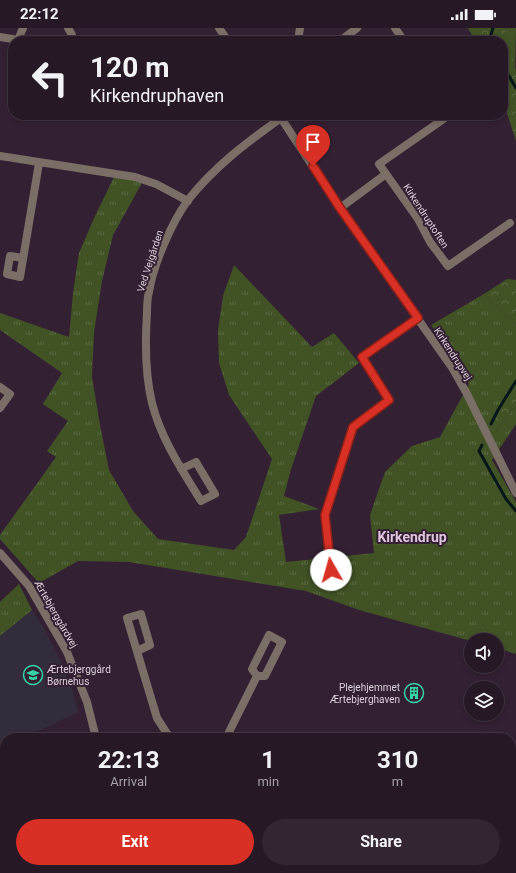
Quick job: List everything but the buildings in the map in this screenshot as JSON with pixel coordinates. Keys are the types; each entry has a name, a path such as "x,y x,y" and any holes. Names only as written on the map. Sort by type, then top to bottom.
{"street":[{"path":"347,36 357,28"},
{"name":"Ved Vejgården","path":"181,469 196,462 215,494 201,501 181,469 166,441 152,404 146,370 145,336 149,292 157,263 171,229 188,201 214,171 237,150 275,120"},
{"name":"Kirkendrupvej","path":"283,120 340,208 453,369 516,493"},
{"path":"340,208 386,174 379,164 442,120"},
{"path":"0,156 135,177 156,184 188,201"},
{"path":"23,258 39,163"},
{"name":"Kirkendruptoften","path":"386,174 418,219 430,242 448,266 510,223"},
{"path":"331,570 325,515 353,427 389,400 362,357 418,318"},
{"path":"0,387 10,394 0,408"},
{"name":"Ærtebjerggårdvej","path":"0,553 29,586 67,652 87,702 95,733"},
{"path":"269,635 282,642 265,676 257,676 252,669 269,635"},
{"path":"137,650 157,718 167,733"},
{"path":"228,733 257,676"}],"shaded area":[{"name":"Ærtebjerggård Børnehus","path":"32,610 46,632 60,660 72,689 78,712 34,733 0,733 0,636"}],"green space":[{"path":"468,28 506,28 507,36 472,36"},
{"path":"516,28 515,71 508,36 507,36 505,29"},
{"path":"508,40 516,71 516,141 508,116"},
{"path":"115,175 143,181 113,235 102,281 94,332 92,377 109,470 133,511 158,539 234,550 246,537 272,459 229,395 219,363 218,330 223,296 234,265 312,347 334,333 359,363 316,396 291,469 284,496 319,509 279,515 286,562 374,553 370,515 385,472 412,446 440,437 469,384 431,325 484,294 516,325 516,384 493,421 497,430 516,405 516,424 492,460 516,502 516,654 504,650 504,633 464,633 464,639 359,610 306,591 129,562 78,561 39,583 0,539 0,535 56,457 47,451 68,421 43,404 62,373 0,330 0,313 69,337 73,293 79,253"},
{"path":"507,279 516,280 516,325 484,294"},
{"path":"516,384 516,405 497,430 492,421"},
{"path":"19,584 32,610 0,636 0,602"}],"waterway":[{"path":"491,36 493,28"},
{"path":"508,74 516,88"},
{"path":"491,424 516,381"},
{"path":"482,445 479,451 506,499 516,511"}],"place":[{"name":"Ærtebjerggård Børnehus","path":"33,675"},
{"name":"Plejehjemmet Ærtebjerghaven","path":"414,693"}],"district":[{"name":"Kirkendrup","path":"412,537"}],"route":[{"path":"313,166 340,208 418,318 362,357 389,400 353,427 325,515 331,570"}]}
